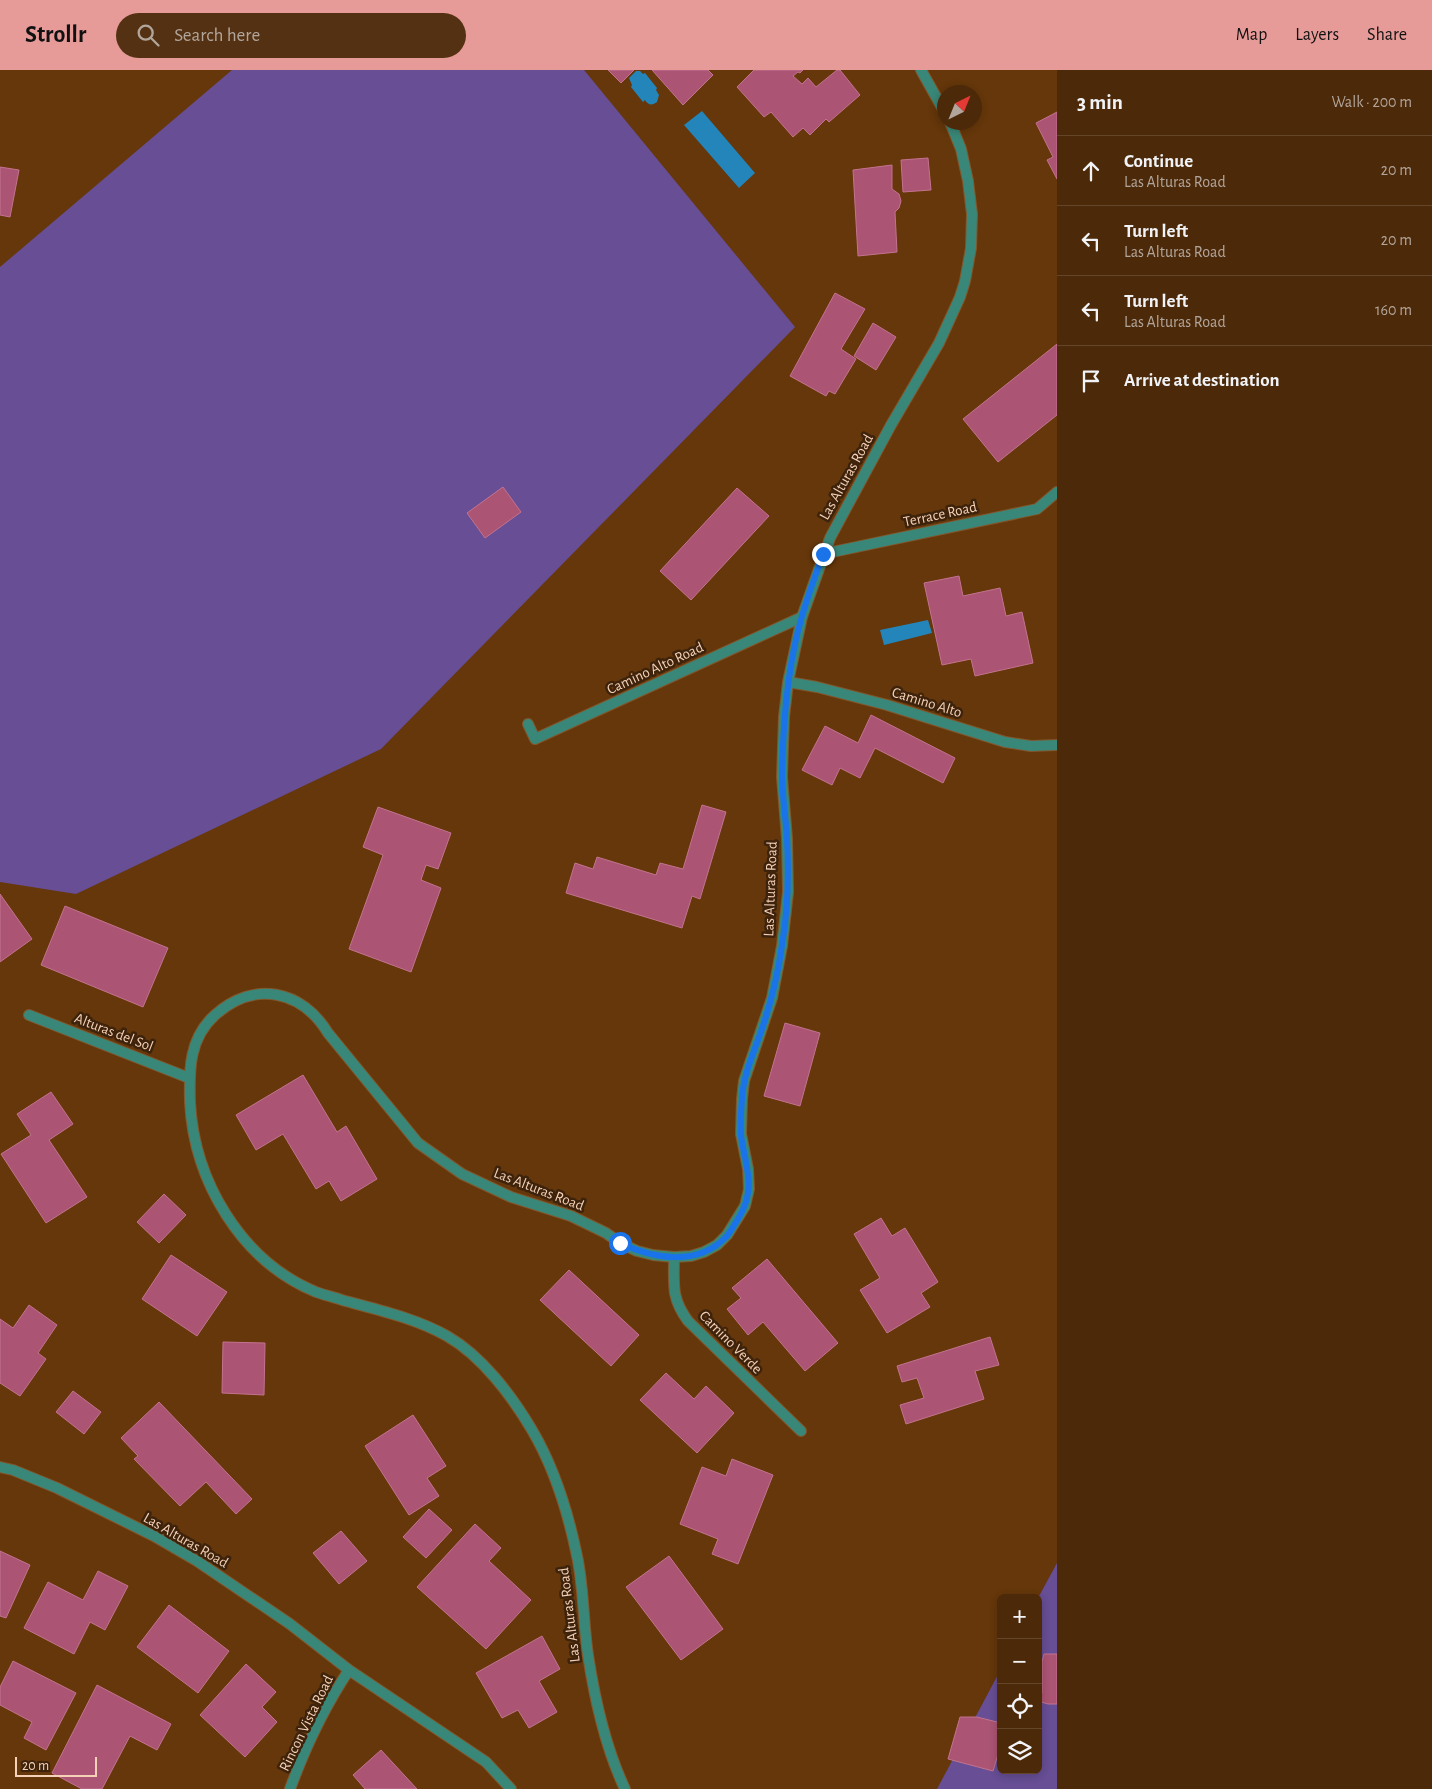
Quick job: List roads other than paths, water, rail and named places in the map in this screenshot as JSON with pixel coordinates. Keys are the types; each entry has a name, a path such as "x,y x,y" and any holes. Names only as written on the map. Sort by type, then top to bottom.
{"street":[{"path":"921,70 937,99"},
{"name":"Las Alturas Road","path":"625,1789 618,1775 601,1725 588,1655 578,1558 566,1509 556,1480 532,1430 496,1378 474,1356 449,1337 422,1324 316,1292 281,1273 251,1248 226,1215 208,1181 198,1151 191,1119 190,1061 195,1044 213,1016 227,1006 241,998 255,994 269,994 290,998 310,1009 320,1019 328,1033 418,1143 462,1174 511,1197 571,1216 636,1251 653,1256 674,1258 691,1256 717,1245 727,1235 746,1206 749,1189 748,1169 741,1134 744,1081 772,998 782,946 788,892 787,839 782,777 784,718 788,682 802,617 830,538 891,425 940,343 965,281 971,248 972,214 961,149 953,130"},
{"name":"Terrace Road","path":"823,554 1037,508 1057,492"},
{"name":"Camino Alto Road","path":"528,724 535,739 802,617"},
{"name":"Camino Alto","path":"788,682 887,704 1005,742 1030,746 1057,745"},
{"name":"Alturas del Sol","path":"29,1015 189,1078"},
{"name":"Camino Verde","path":"674,1258 674,1295 680,1310 688,1322 801,1431"},
{"name":"Las Alturas Road","path":"0,1468 13,1470 57,1488 154,1536 234,1585 290,1624 349,1670 486,1762 510,1789"},
{"name":"Rincon Vista Road","path":"290,1789 314,1735 349,1670"}],"water":[{"path":"636,71 645,73 657,88 656,90 659,95 657,102 650,104 645,100 643,102 631,87 629,78"},
{"path":"702,111 755,173 739,188 684,125"},
{"path":"928,620 932,633 884,645 880,630"}]}
